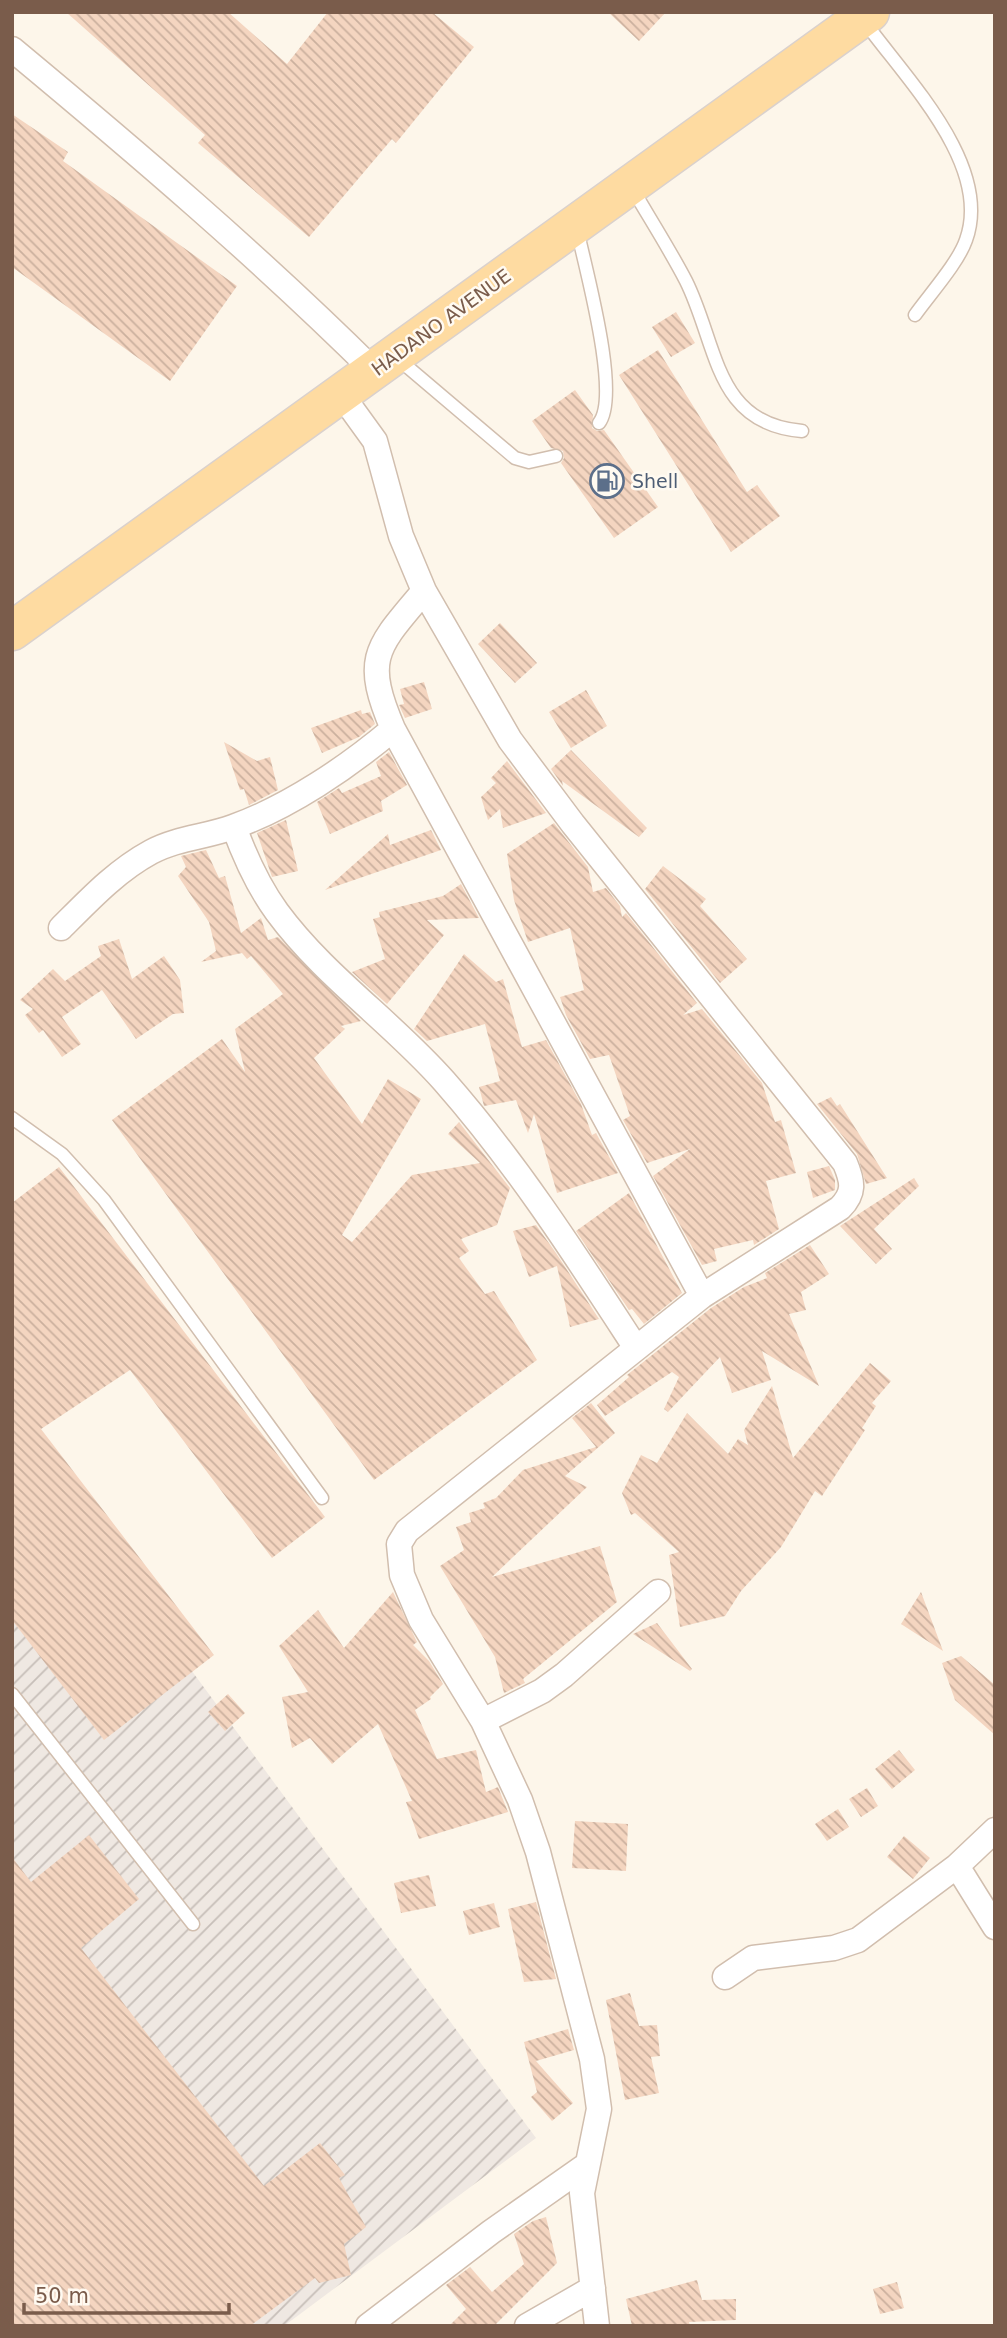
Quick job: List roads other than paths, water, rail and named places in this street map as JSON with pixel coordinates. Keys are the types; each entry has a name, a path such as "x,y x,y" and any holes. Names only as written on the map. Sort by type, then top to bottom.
{"main road":[{"name":"HADANO AVENUE","path":"12,631 866,15"}],"street":[{"path":"12,49 136,153 301,298 384,363"},
{"path":"341,394 375,441 401,536 424,591 510,740 573,824 845,1163 850,1177 850,1198 840,1208 702,1296 407,1531 399,1544 402,1575 421,1619 483,1721 520,1800 538,1853 592,2059 599,2109 585,2166 582,2213 597,2326"},
{"path":"424,591 388,634 377,655 375,675 378,695 393,729 702,1296"},
{"path":"61,928 117,874 151,852 174,842 234,827 335,774 393,729"},
{"path":"234,827 249,864 277,912 335,975 408,1042 473,1115 552,1220 636,1348"},
{"path":"483,1721 542,1690 564,1675 658,1592"},
{"path":"725,1977 752,1958 834,1948 858,1940 957,1866 995,1830"},
{"path":"957,1866 995,1927"},
{"path":"368,2326 491,2232 585,2166"},
{"path":"527,2326 593,2288"}],"lane":[{"path":"866,15 950,138 964,165 971,190 972,217 965,243 915,316"},
{"path":"631,185 687,283 725,383 738,402 764,424 777,429 802,431"},
{"path":"576,225 606,371 607,404 599,423"},
{"path":"384,363 515,458 528,462 556,456"},
{"path":"12,1118 62,1154 104,1200 322,1498"},
{"path":"12,1694 193,1924"}],"place":[{"name":"Shell","path":"607,481"}]}
